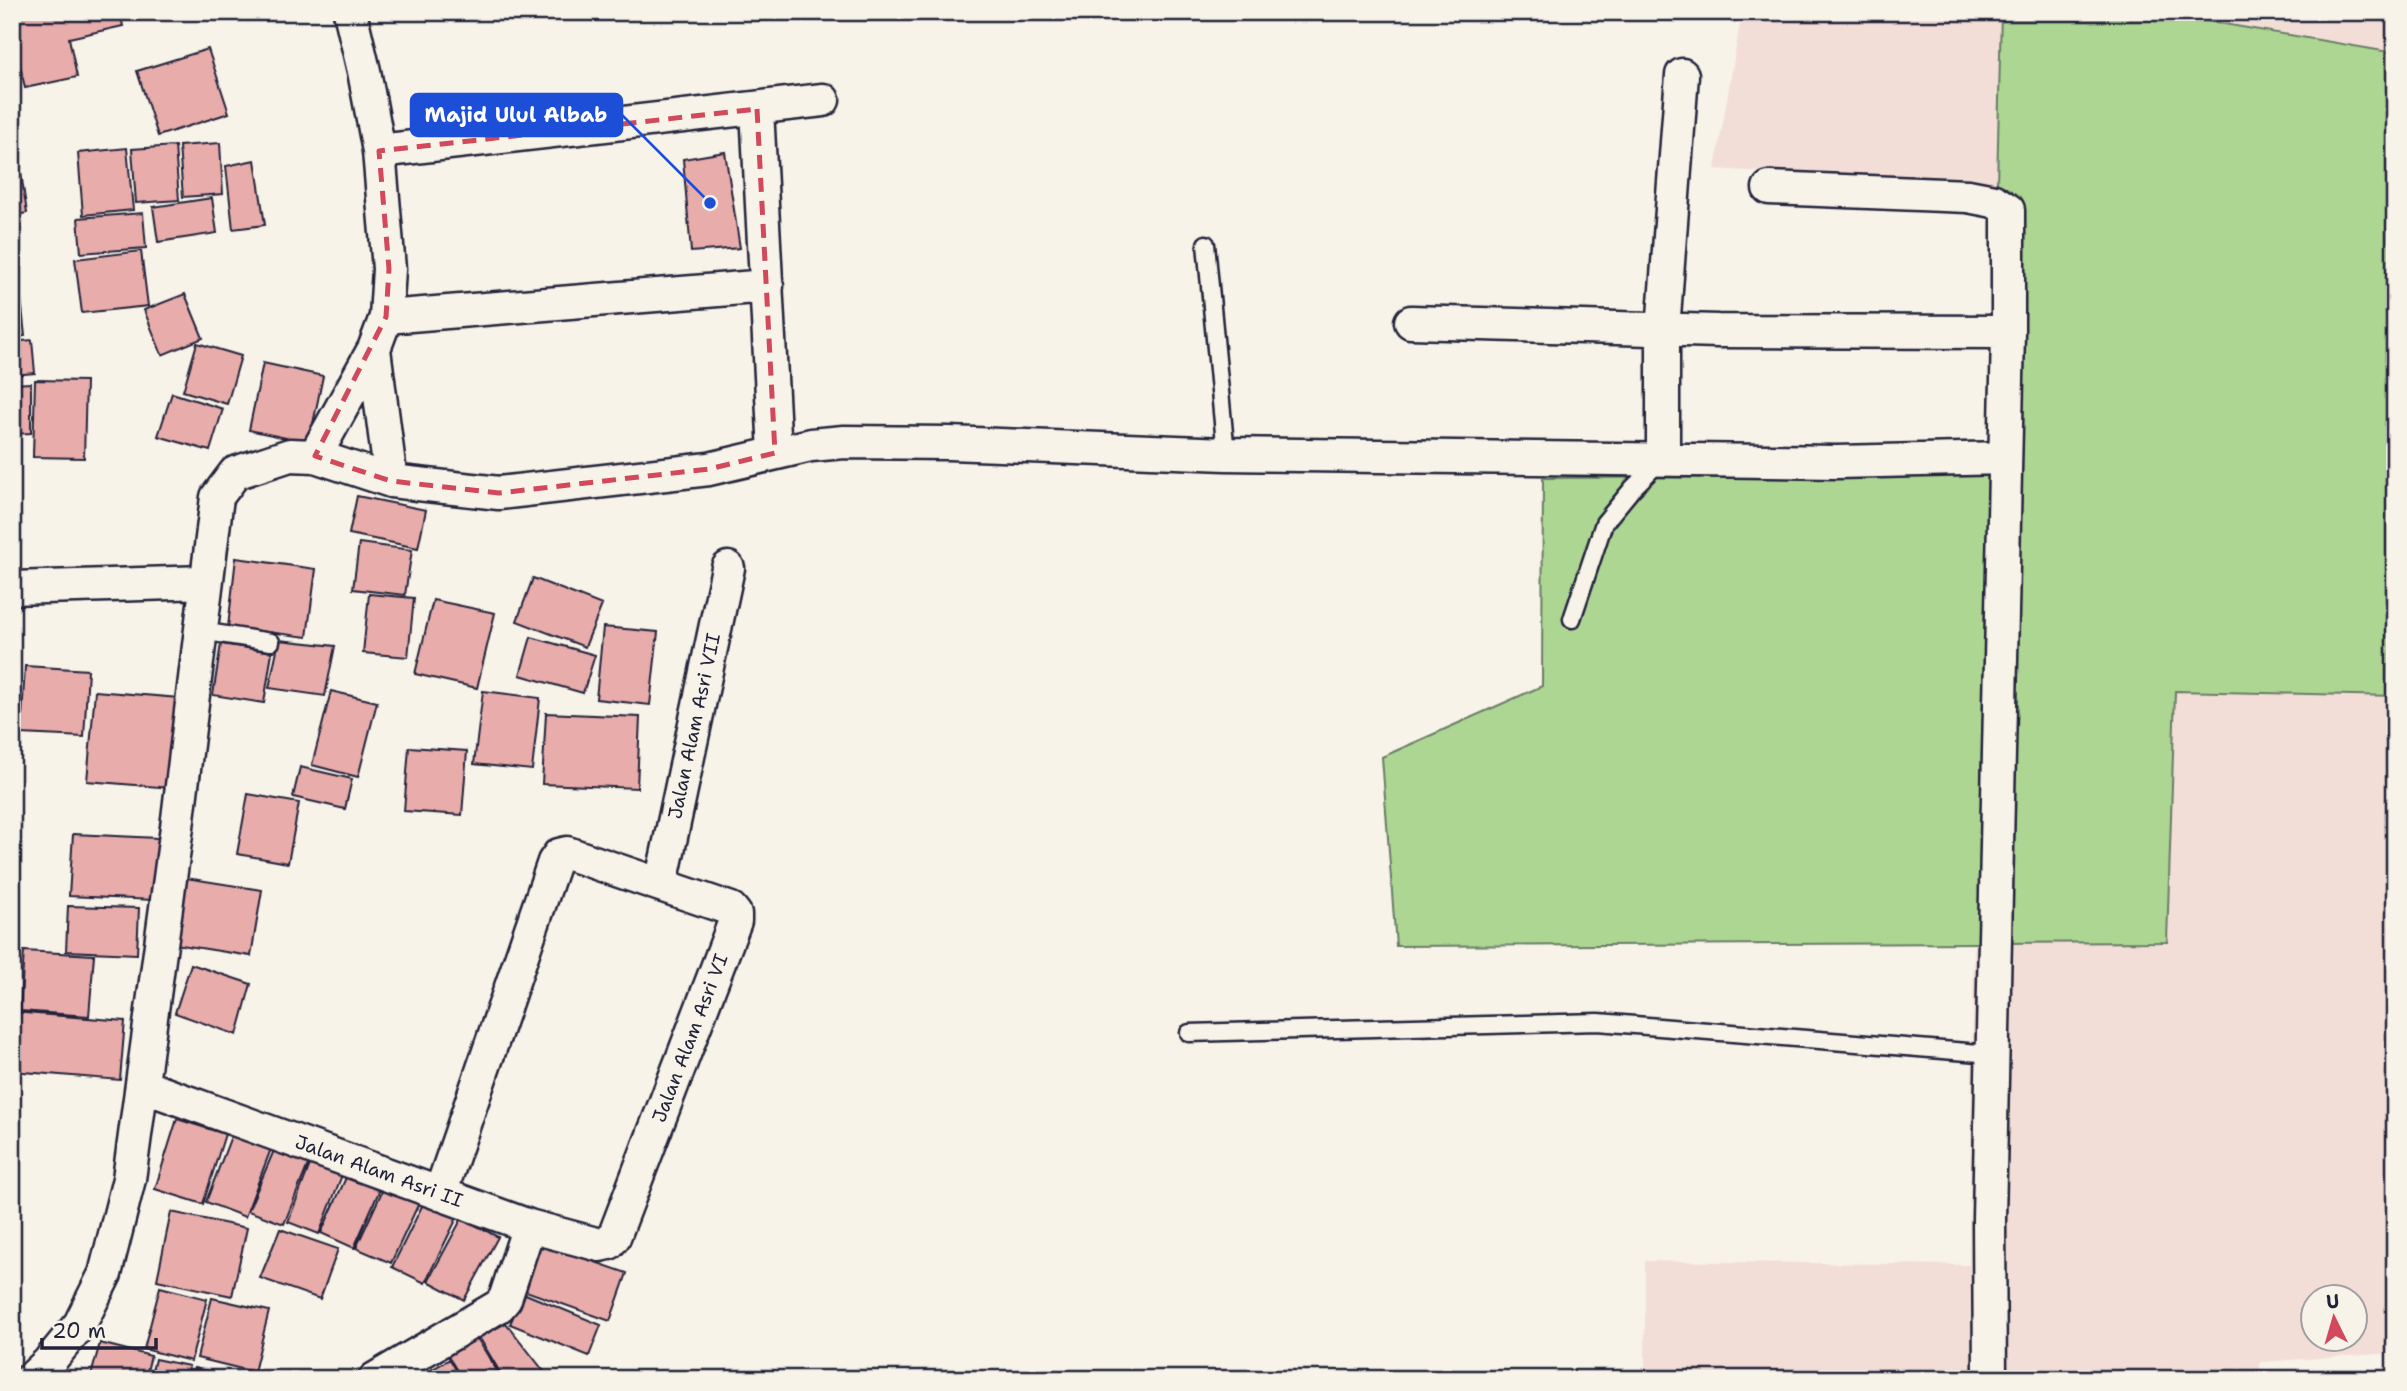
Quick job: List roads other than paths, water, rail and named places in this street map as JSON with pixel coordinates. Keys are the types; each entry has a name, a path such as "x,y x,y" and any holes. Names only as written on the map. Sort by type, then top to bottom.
{"street":[{"path":"315,456 374,349 386,317 389,269 379,151 350,12"},
{"path":"1662,459 1663,330 1682,75"},
{"path":"379,151 823,100"},
{"path":"757,108 775,453"},
{"path":"1769,188 1968,196 1994,201 2008,210 2008,332 1989,1219 1990,1379"},
{"path":"386,317 766,286"},
{"path":"1410,322 1663,330 2008,332"},
{"path":"374,349 391,481"},
{"path":"31,1379 80,1324 105,1274 130,1179 217,497 235,473 290,456 315,456 391,481 499,493 709,469 811,445 857,442 1226,454 1837,462 2005,458"},
{"name":"Jalan Alam Asri VII","path":"661,884 728,568"},
{"path":"12,588 206,582"},
{"path":"440,1194 545,887 559,855 567,853 661,884"},
{"name":"Jalan Alam Asri VI","path":"614,1237 735,921 731,909 661,884"},
{"name":"Jalan Alam Asri II","path":"143,1086 529,1226 600,1245 609,1243 614,1237"},
{"path":"375,1379 499,1306 505,1299 529,1226"}],"lane":[{"path":"1206,244 1226,454"},
{"path":"1572,619 1604,523 1662,459"},
{"path":"201,631 271,642"},
{"path":"1189,1032 1598,1022 1992,1054"}],"place":[{"name":"Majid Ulul Albab","path":"710,203"}]}
